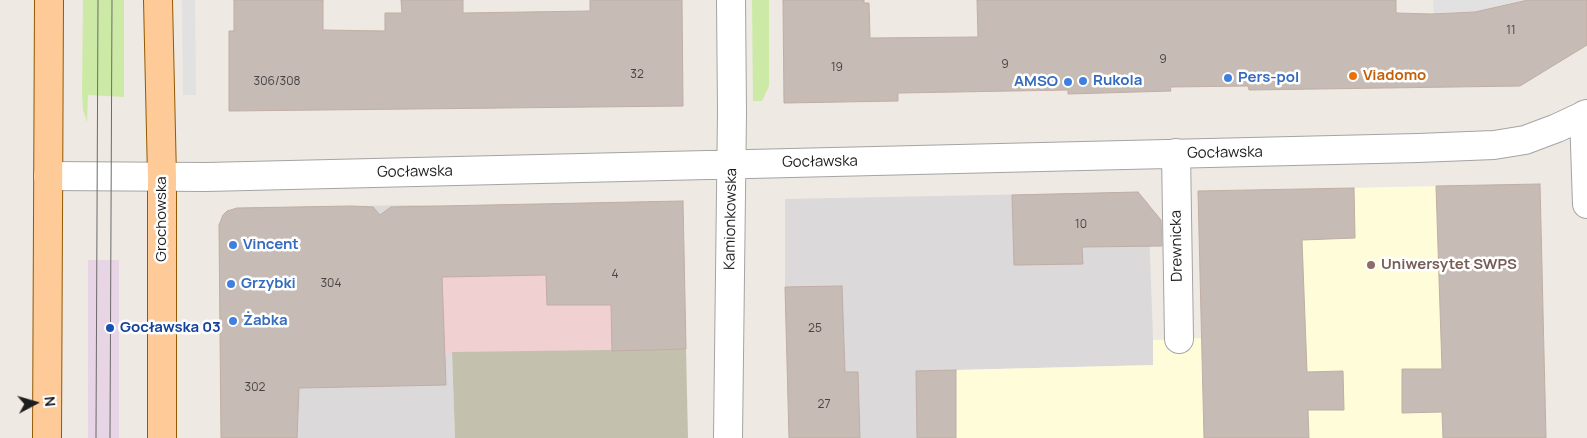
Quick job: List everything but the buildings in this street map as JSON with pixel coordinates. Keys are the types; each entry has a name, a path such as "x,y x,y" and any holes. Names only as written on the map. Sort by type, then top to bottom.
{"main road":[{"path":"47,438 49,0"},
{"name":"Grochowska","path":"158,0 162,177 162,438"}],"street":[{"name":"Kamionkowska","path":"728,438 731,0"},
{"name":"Gocławska","path":"48,176 162,177 1370,150 1494,145 1525,140 1586,114"},
{"path":"1586,114 1587,204"},
{"name":"Drewnicka","path":"1176,153 1179,339"}],"shaded area":[{"path":"182,0 195,0 196,95 183,95"},
{"path":"1433,0 1526,0 1475,12 1434,13"},
{"name":"Uniwersytet SWPS","path":"1540,184 1546,438 956,438 956,370 1153,365 1153,340 1203,338 1198,191"},
{"path":"1138,192 1148,203 1154,365 956,370 956,438 789,438 785,199"},
{"path":"683,201 612,351 443,353 442,206"},
{"path":"442,206 445,354 452,352 455,438 221,438 219,225 223,215 237,208"},
{"path":"88,260 119,260 119,438 88,438"},
{"path":"686,349 688,438 455,438 452,352"}],"green space":[{"path":"83,0 124,0 124,97 88,95 87,122 83,110 82,94"},
{"path":"752,0 769,0 769,86 762,101 753,101"}],"tram line":[{"path":"96,438 98,0"},
{"path":"110,438 112,0"}],"place":[{"name":"Viadomo","path":"1353,76"},
{"name":"Pers-pol","path":"1228,78"},
{"name":"Rukola","path":"1083,81"},
{"name":"AMSO","path":"1068,82"},
{"name":"Vincent","path":"233,245"},
{"name":"Uniwersytet SWPS","path":"1371,265"},
{"name":"Grzybki","path":"231,284"},
{"name":"Żabka","path":"233,321"},
{"name":"Gocławska 03","path":"110,328"}]}
